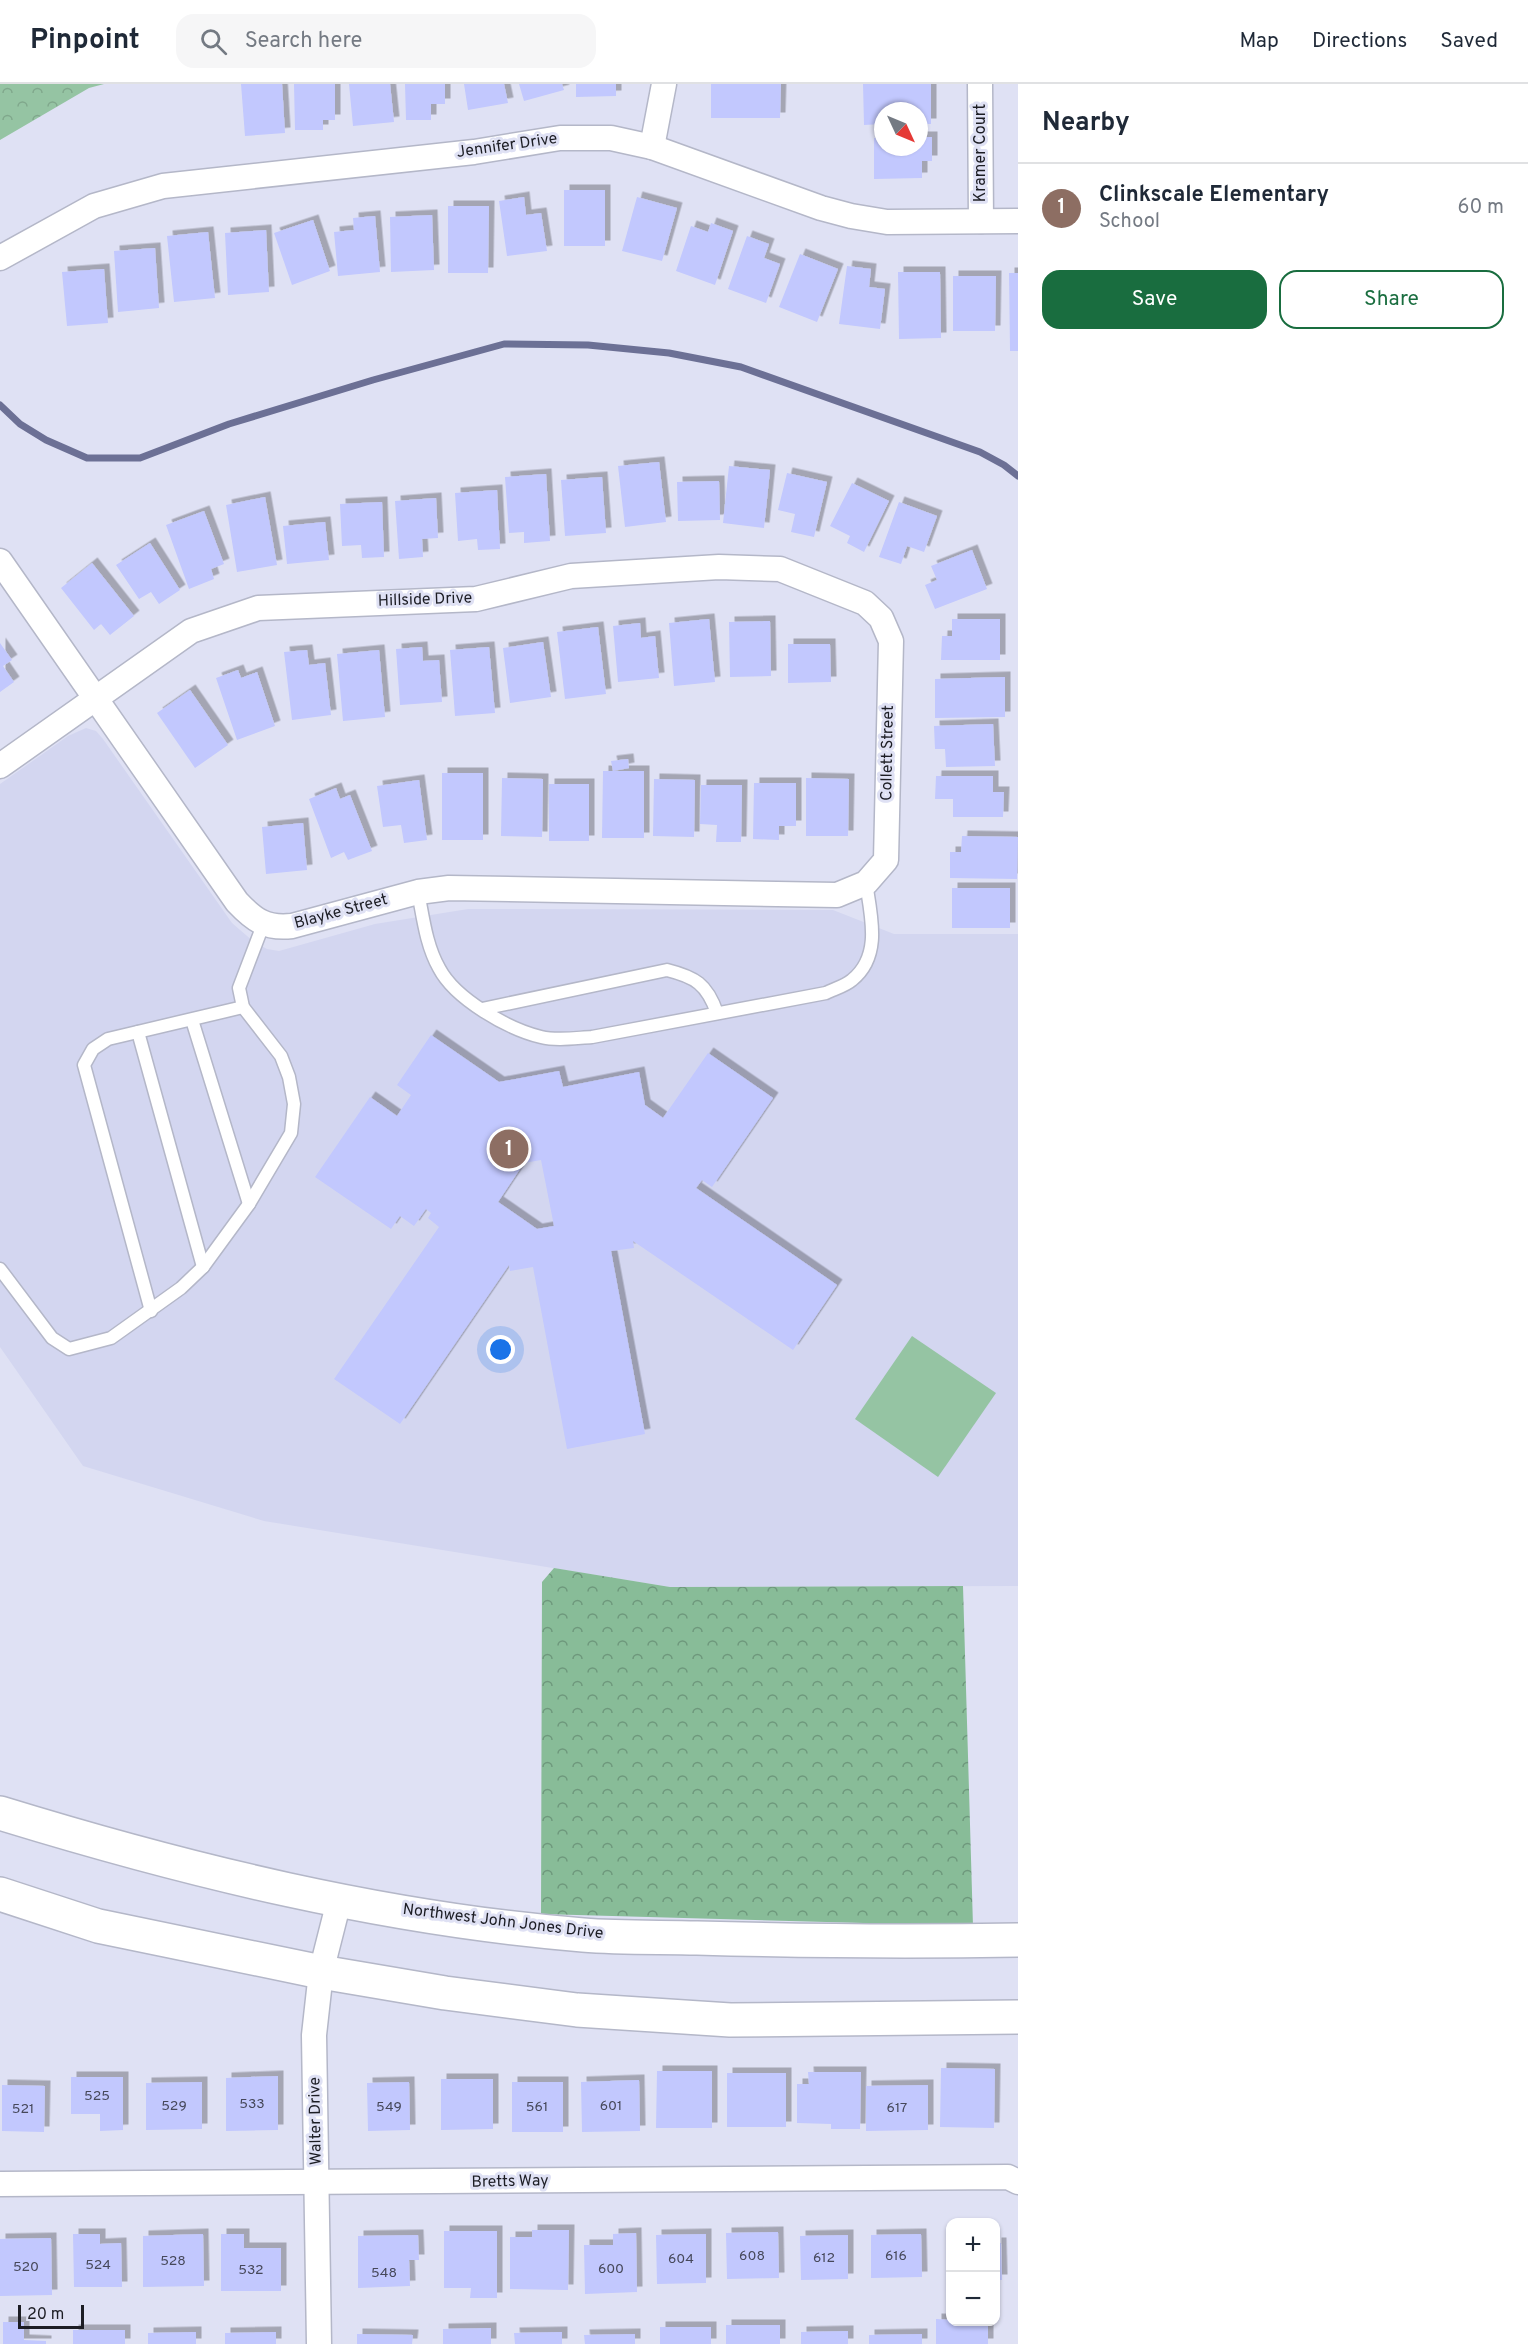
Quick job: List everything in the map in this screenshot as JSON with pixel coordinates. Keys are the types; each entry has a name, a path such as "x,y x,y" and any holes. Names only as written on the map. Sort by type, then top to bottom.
{"main road":[{"name":"Northwest John Jones Drive","path":"0,1813 117,1849 339,1901 452,1919 583,1935 908,1942 1018,1940"},
{"path":"0,1894 98,1926 321,1972 445,1993 577,2010 730,2020 1018,2017"}],"street":[{"path":"652,147 664,84"},
{"name":"Kramer Court","path":"980,84 981,221"},
{"name":"Jennifer Drive","path":"0,258 94,206 163,186 474,152 560,138 611,138 652,147 820,208 851,216 887,222 1018,221"},
{"path":"0,561 237,902 251,917 263,925"},
{"name":"Hillside Drive","path":"0,766 191,631 258,608 476,599 571,576 719,567 780,569 865,603 881,618"},
{"name":"Collett Street","path":"866,883 886,860 891,642 881,618"},
{"name":"Blayke Street","path":"263,925 277,928 292,926 418,892 449,888 837,895 866,883"},
{"name":"Walter Drive","path":"319,2344 314,2035 321,1972 339,1901"},
{"name":"Bretts Way","path":"0,2184 996,2177 1008,2177 1018,2182"}],"lane":[{"path":"418,892 426,934 439,969 461,994 482,1010 523,1031 542,1037 567,1039 592,1037 826,993 852,980 867,960 874,936 866,883"},
{"path":"0,1269 52,1338 69,1349 111,1338 151,1311 203,1267 249,1204 291,1133 294,1104 281,1056 243,1007 239,988 263,925"},
{"path":"482,1010 667,970 692,977 712,998 717,1013"},
{"path":"151,1311 84,1065 93,1049 108,1038 243,1007"},
{"path":"192,1020 249,1204"},
{"path":"138,1032 203,1267"}],"shaded area":[{"path":"86,728 96,731 103,739 232,923 254,942 267,949 279,951 375,924 468,909 833,910 894,934 1018,934 1018,1586 670,1587 264,1521 83,1466 0,1347 0,784 68,736"}],"green space":[{"path":"0,84 104,84 89,88 0,140"},
{"path":"912,1336 996,1393 938,1477 855,1419"},
{"path":"554,1568 670,1587 963,1586 973,1926 541,1914 542,1582"}],"building":[{"path":"241,84 282,84 285,133 245,136"},
{"path":"294,84 335,84 335,120 323,120 323,130 295,130"},
{"path":"349,84 390,84 394,122 353,126"},
{"path":"405,84 445,84 445,104 431,104 431,120 406,120"},
{"path":"464,84 504,84 508,103 468,110"},
{"path":"519,84 562,84 564,90 524,101"},
{"path":"576,84 616,84 616,96 576,97"},
{"path":"711,84 781,84 780,118 711,118"},
{"path":"863,84 931,84 931,124 928,124 928,102 874,102 874,124 864,125"},
{"path":"928,137 932,137 932,161 922,161 922,178 874,179 874,156 928,156"},
{"path":"564,190 605,190 605,246 564,246"},
{"path":"524,197 526,215 541,213 547,251 507,256 499,201"},
{"path":"637,197 677,208 662,261 622,251"},
{"path":"448,206 489,206 488,273 448,273"},
{"path":"432,215 434,270 391,272 390,217"},
{"path":"375,216 380,272 338,276 334,232 354,230 353,218"},
{"path":"313,220 330,271 292,285 274,233"},
{"path":"711,223 733,231 715,285 676,271 691,226 708,232"},
{"path":"266,230 269,292 228,295 225,233"},
{"path":"208,232 215,298 174,302 167,236"},
{"path":"747,236 769,244 764,258 780,264 766,303 728,289"},
{"path":"155,248 159,308 118,312 114,251"},
{"path":"800,254 838,269 817,322 779,307"},
{"path":"847,266 871,269 869,287 885,289 880,329 839,324"},
{"path":"104,269 108,323 67,326 62,272"},
{"path":"898,272 940,272 941,338 899,339"},
{"path":"1009,273 1018,273 1018,351 1010,351"},
{"path":"953,276 996,276 995,331 953,331"},
{"path":"659,462 666,522 625,527 618,466"},
{"path":"729,466 770,470 764,528 723,523"},
{"path":"787,473 827,482 814,537 791,532 795,514 778,510"},
{"path":"546,474 550,541 524,543 524,532 509,533 505,477"},
{"path":"602,477 606,533 565,536 561,480"},
{"path":"719,481 720,520 678,521 677,482"},
{"path":"852,483 889,501 864,552 847,543 850,536 830,526"},
{"path":"497,490 500,549 478,550 477,539 458,541 455,493"},
{"path":"265,497 277,565 237,572 226,505"},
{"path":"436,498 438,538 422,539 423,557 399,559 395,501"},
{"path":"382,502 384,557 362,558 361,545 342,546 340,504"},
{"path":"899,502 937,516 924,552 907,546 901,564 879,557"},
{"path":"204,511 224,564 211,569 214,579 189,589 166,525"},
{"path":"325,522 329,560 287,564 283,526"},
{"path":"150,543 180,590 159,604 151,592 139,599 116,565"},
{"path":"972,550 987,589 935,609 925,585 937,580 931,566"},
{"path":"92,563 134,616 110,635 101,624 94,630 61,588"},
{"path":"709,619 715,682 674,686 669,623"},
{"path":"952,619 1000,619 1000,660 941,660 942,636 952,636"},
{"path":"770,621 771,676 730,677 729,622"},
{"path":"640,623 641,638 655,636 659,678 618,682 613,626"},
{"path":"598,627 606,694 565,699 557,632"},
{"path":"543,642 551,697 510,703 503,648"},
{"path":"0,643 12,660 3,666 14,682 0,692"},
{"path":"788,644 830,644 831,682 788,683"},
{"path":"422,647 423,661 439,660 442,702 400,705 396,649"},
{"path":"489,647 495,713 455,716 450,650"},
{"path":"307,650 309,665 325,663 331,715 292,720 284,652"},
{"path":"379,650 385,717 343,721 337,654"},
{"path":"238,670 241,678 257,672 275,726 237,740 216,678"},
{"path":"1005,677 1005,717 935,718 935,679"},
{"path":"190,690 228,745 195,768 157,713"},
{"path":"993,724 995,766 946,767 945,749 935,749 934,726"},
{"path":"628,759 629,768 613,771 611,761"},
{"path":"603,771 644,771 644,838 602,838"},
{"path":"442,773 483,773 483,840 442,840"},
{"path":"936,776 993,776 993,792 1004,792 1003,817 953,817 953,799 935,799"},
{"path":"502,778 543,779 542,837 501,836"},
{"path":"806,778 849,779 848,836 806,836"},
{"path":"654,779 695,780 694,837 653,836"},
{"path":"419,780 427,840 404,843 401,825 383,827 377,786"},
{"path":"754,783 796,783 796,826 779,826 779,840 753,839"},
{"path":"549,784 589,784 589,841 549,841"},
{"path":"701,785 742,785 741,842 716,842 717,825 700,824"},
{"path":"336,788 340,799 350,795 372,851 348,860 344,852 331,858 309,799"},
{"path":"303,823 307,870 266,874 262,827"},
{"path":"962,836 1018,837 1017,879 950,878 950,852 961,852"},
{"path":"952,888 1010,888 1010,928 952,928"},
{"path":"431,1035 499,1082 559,1071 563,1087 639,1072 645,1105 663,1118 708,1053 773,1098 712,1187 702,1180 696,1188 837,1285 793,1350 633,1241 634,1248 611,1251 645,1434 567,1449 533,1267 510,1271 509,1265 400,1424 334,1379 439,1227 428,1218 431,1213 426,1209 414,1226 400,1216 391,1229 315,1177 370,1097 397,1116 411,1095 397,1085","holes":["541,1160 554,1226 537,1229 498,1202 524,1163"]},
{"path":"941,2068 995,2069 994,2128 940,2127"},
{"path":"657,2071 712,2071 712,2128 656,2128"},
{"path":"808,2072 861,2072 860,2129 831,2129 831,2124 797,2123 797,2084 809,2084"},
{"path":"727,2073 786,2073 786,2127 727,2127"},
{"path":"278,2076 278,2130 226,2131 226,2078"},
{"path":"71,2077 123,2077 123,2130 100,2131 100,2114 71,2114"},
{"path":"441,2079 493,2079 493,2129 441,2130"},
{"path":"639,2080 640,2131 582,2132 581,2082"},
{"path":"202,2082 202,2129 146,2130 146,2083"},
{"path":"409,2082 410,2130 368,2131 367,2083"},
{"path":"512,2082 563,2082 563,2132 512,2132"},
{"path":"2,2085 45,2086 44,2132 2,2131"},
{"path":"928,2085 928,2130 866,2131 866,2086"},
{"path":"532,2230 569,2230 568,2290 510,2289 510,2237 532,2237"},
{"path":"444,2231 497,2231 497,2298 470,2298 471,2288 444,2288"},
{"path":"778,2232 779,2278 727,2279 726,2233"},
{"path":"636,2233 637,2292 585,2294 584,2245 613,2245 613,2234"},
{"path":"73,2234 100,2234 100,2244 121,2243 122,2287 74,2287"},
{"path":"203,2234 204,2286 143,2287 143,2236"},
{"path":"221,2234 244,2234 244,2248 281,2248 281,2291 221,2291"},
{"path":"706,2234 706,2283 657,2284 656,2235"},
{"path":"921,2234 922,2277 871,2278 871,2235"},
{"path":"418,2235 419,2260 409,2260 410,2286 358,2288 358,2236"},
{"path":"848,2235 848,2279 801,2280 800,2236"},
{"path":"51,2238 52,2295 0,2296 0,2239"},
{"path":"1000,2243 1001,2243 1002,2280 1000,2280"},
{"path":"936,2319 946,2320 946,2326 988,2326 988,2344 936,2344"},
{"path":"3,2322 24,2322 24,2340 46,2341 46,2344 3,2344"},
{"path":"726,2325 780,2325 780,2344 726,2344"},
{"path":"660,2327 711,2327 711,2344 660,2344"},
{"path":"491,2328 491,2344 443,2344 443,2329"},
{"path":"73,2330 125,2330 125,2344 73,2344"},
{"path":"848,2331 848,2344 801,2344 801,2332"},
{"path":"196,2332 196,2344 148,2344 148,2333"},
{"path":"276,2332 276,2344 225,2344 225,2333"},
{"path":"562,2332 562,2344 515,2344 514,2333"},
{"path":"357,2334 413,2335 412,2344 357,2344"},
{"path":"635,2334 635,2344 585,2344 584,2335"},
{"path":"922,2334 922,2344 869,2344 869,2335"}],"waterway":[{"path":"0,405 20,424 46,440 87,458 140,458 229,424 373,380 504,344 588,345 669,353 741,367 980,452 1004,465 1018,476"}],"place":[{"name":"Clinkscale Elementary","path":"509,1149"}]}
